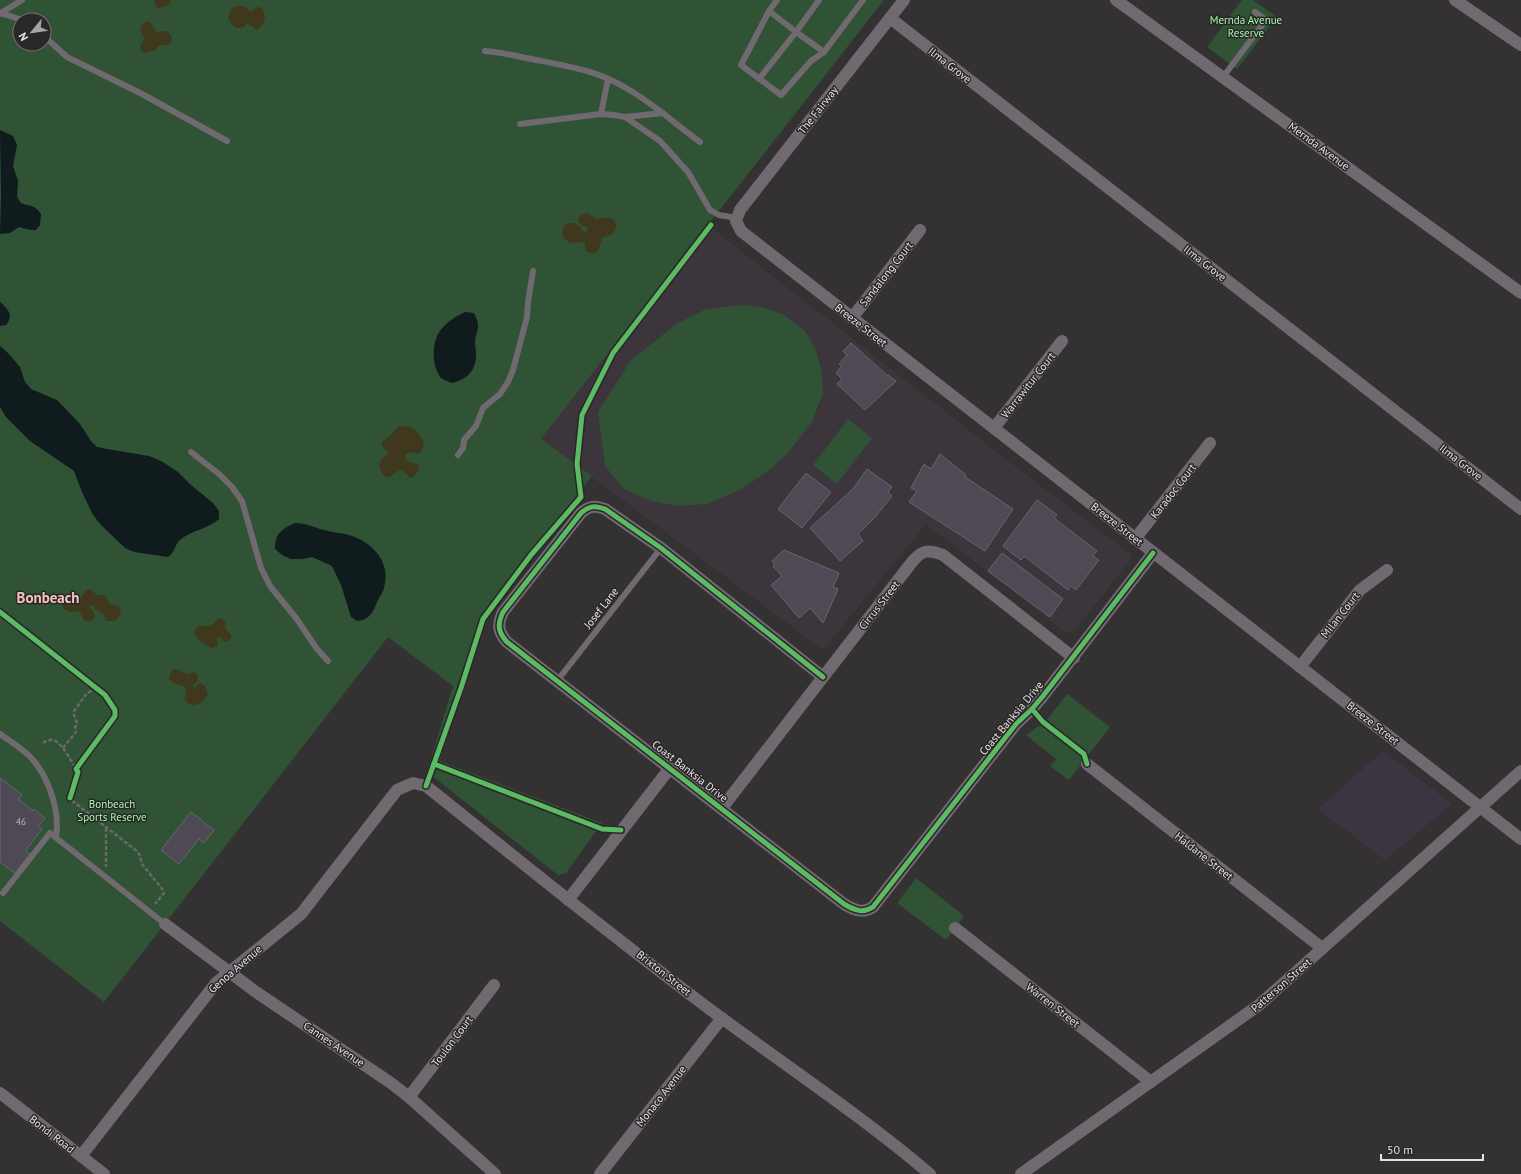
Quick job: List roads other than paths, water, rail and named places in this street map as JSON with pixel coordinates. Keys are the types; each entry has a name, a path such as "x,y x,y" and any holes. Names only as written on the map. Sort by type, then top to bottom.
{"street":[{"name":"The Fairway","path":"737,220 740,210 904,0"},
{"name":"Mernda Avenue","path":"1116,0 1521,293"},
{"path":"1455,0 1521,45"},
{"name":"Ilma Grove","path":"890,18 1521,509"},
{"name":"Breeze Street","path":"737,220 741,231 1521,839"},
{"name":"Sandalong Court","path":"852,318 920,230"},
{"name":"Warrawitur Court","path":"994,428 1062,341"},
{"name":"Karadoc Court","path":"1135,539 1210,443"},
{"name":"Coast Banksia Drive","path":"823,677 661,548 605,509 597,506 586,509 581,513 503,612 498,624 498,630 507,642 844,904 853,909 864,911 873,907 1016,724 1032,709 1074,658 1153,552"},
{"name":"Cirrus Street","path":"722,808 912,562 918,555 925,551 933,551 943,555 1074,658"},
{"name":"Milan Court","path":"1300,667 1360,590 1387,570"},
{"name":"Haldane Street","path":"1087,764 1322,948"},
{"path":"568,900 670,768"},
{"name":"Patterson Street","path":"1021,1174 1259,1005 1521,772"},
{"name":"Brixton Street","path":"397,790 413,783 426,786 568,900 722,1018 872,1127 930,1174"},
{"name":"Genoa Avenue","path":"81,1156 216,983 302,914 397,790"},
{"name":"Cannes Avenue","path":"165,924 229,972 391,1083 409,1097 495,1174"},
{"name":"Warren Street","path":"955,928 1151,1082"},
{"name":"Toulon Court","path":"409,1097 494,985"},
{"name":"Monaco Avenue","path":"600,1174 722,1018"},
{"name":"Bondi Road","path":"0,1093 104,1174"}],"lane":[{"path":"0,13 22,0"},
{"path":"777,0 769,11 741,65 781,95 811,61 824,52 863,0"},
{"path":"759,79 819,0"},
{"path":"769,11 824,52"},
{"path":"1223,77 1266,20 1255,12"},
{"path":"0,13 12,17"},
{"path":"52,43 67,57 142,94 227,141"},
{"path":"485,51 502,52 578,68 608,78 636,94 700,142"},
{"path":"601,114 608,78"},
{"path":"625,118 663,113"},
{"path":"520,124 601,114 625,118 660,141 688,172 710,210 737,220"},
{"path":"458,456 463,448 464,440 476,426 483,408 500,394 510,376 527,317 533,271"},
{"path":"191,452 219,474 232,487 242,501 261,568 270,586 296,618 317,649 328,661"},
{"name":"Josef Lane","path":"557,681 661,548"},
{"path":"0,734 30,757 46,780 55,805 58,827 56,837"},
{"path":"3,892 50,833 165,924"}],"district":[{"name":"Bonbeach","path":"48,598"}],"park label":[{"name":"Mernda Avenue Reserve","path":"1246,26"},
{"name":"Bonbeach Sports Reserve","path":"112,810"}]}
